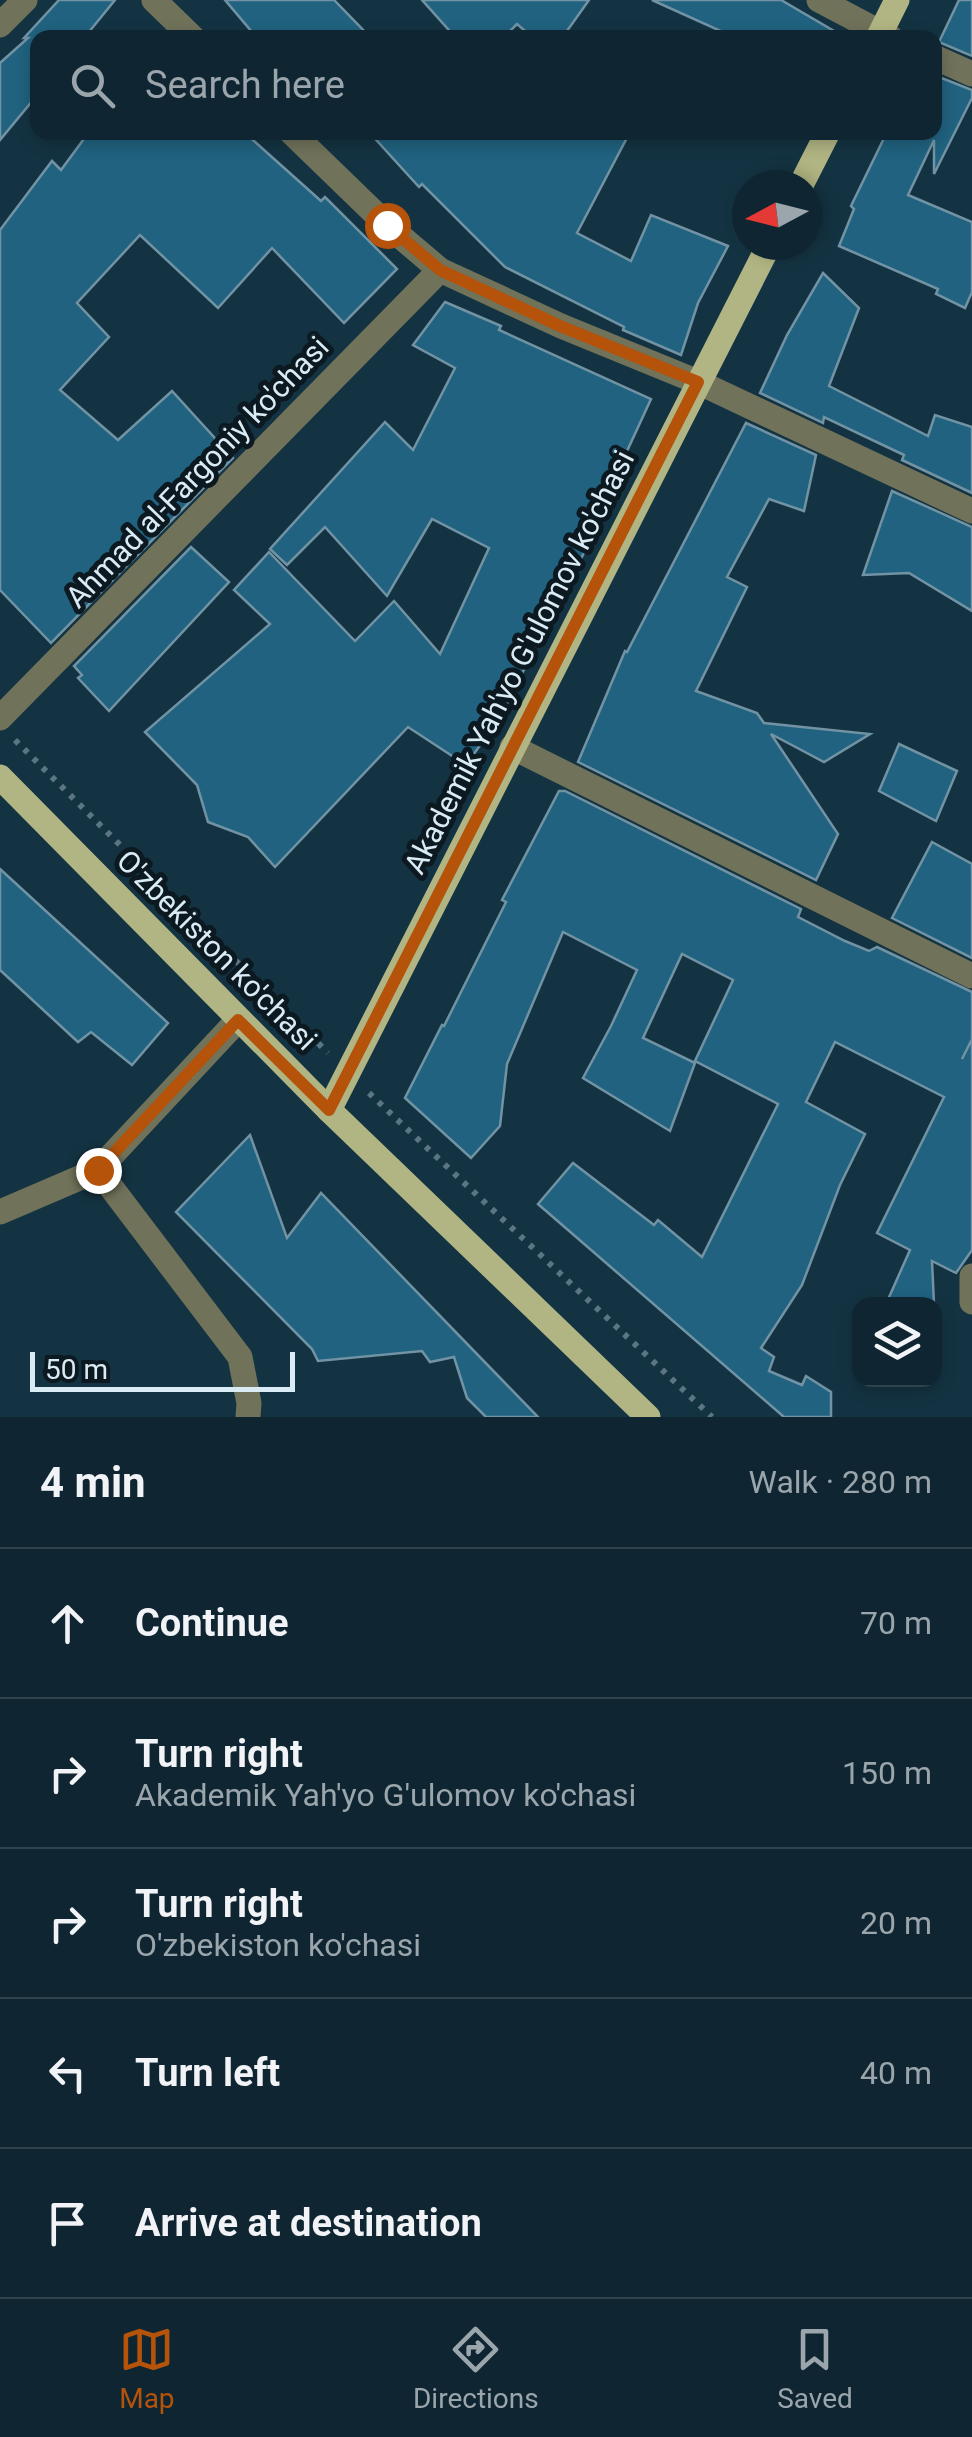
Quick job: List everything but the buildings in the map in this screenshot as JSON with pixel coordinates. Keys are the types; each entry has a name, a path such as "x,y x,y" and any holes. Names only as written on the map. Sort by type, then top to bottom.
{"main road":[{"path":"885,30 896,0"},
{"path":"809,170 824,140"},
{"name":"Akademik Yah'yo G'ulomov ko'chasi","path":"329,1110 761,260"},
{"name":"O'zbekiston ko'chasi","path":"0,777 329,1110 648,1417"}],"street":[{"path":"0,26 25,0"},
{"path":"154,0 185,30"},
{"path":"819,0 872,30"},
{"path":"942,61 972,74"},
{"path":"299,140 440,270 560,326 698,382 972,512"},
{"name":"Ahmad al-Fargoniy ko'chasi","path":"0,718 440,270"},
{"path":"512,747 972,976"},
{"path":"0,1212 98,1170 238,1020"},
{"path":"98,1170 240,1357 248,1417"},
{"path":"972,1276 972,1302"}],"route":[{"path":"98,1170 238,1020 329,1110 698,382 560,326 440,270 387,225"}]}
